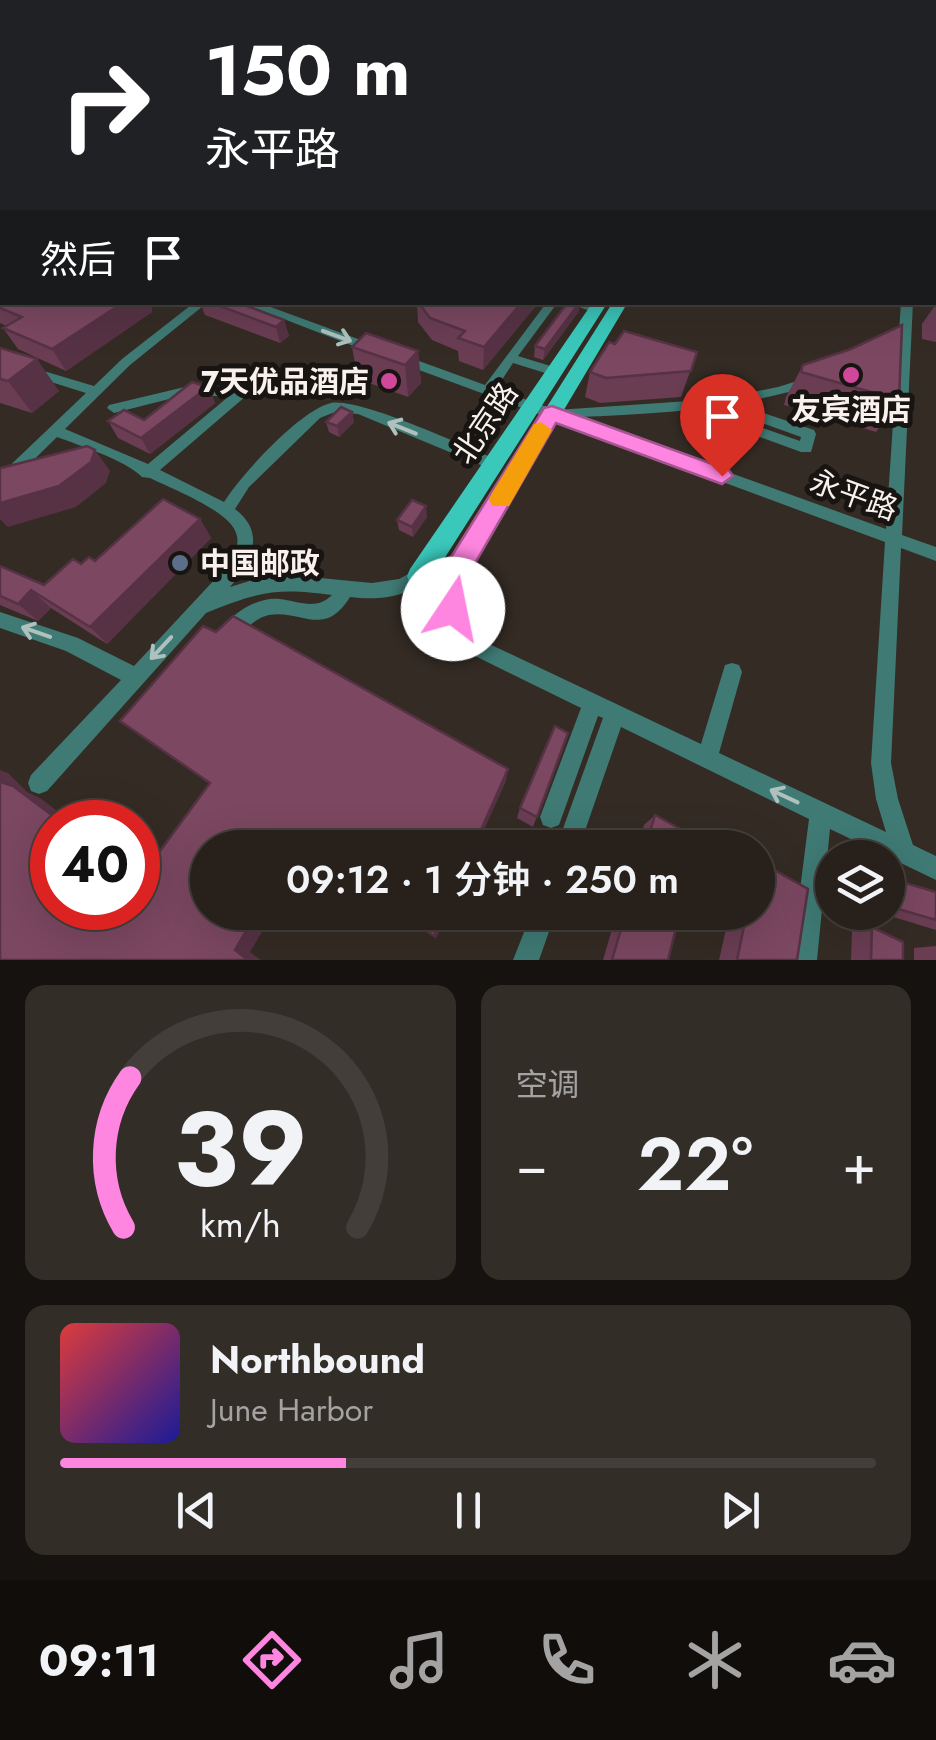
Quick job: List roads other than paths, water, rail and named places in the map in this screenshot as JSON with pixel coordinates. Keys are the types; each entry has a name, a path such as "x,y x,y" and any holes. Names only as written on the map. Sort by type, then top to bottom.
{"main road":[{"name":"北京路","path":"425,567 492,464 542,410 619,305"},
{"name":"北京路","path":"462,561 542,410 555,372 598,306"},
{"path":"425,567 447,570 462,561"}],"street":[{"path":"0,484 58,432 96,390 200,305"},
{"name":"永平路","path":"254,305 936,554"},
{"path":"488,391 552,305"},
{"path":"900,840 881,763 907,305"},
{"path":"890,340 904,322"},
{"path":"510,358 555,372"},
{"path":"0,362 96,390"},
{"path":"542,410 731,399 782,391 817,378"},
{"path":"114,408 189,390 242,393 147,473"},
{"path":"731,399 742,415"},
{"path":"226,510 244,483 316,415 334,407 360,410 492,464"},
{"path":"39,783 236,568 247,546 244,531 226,510 85,439 58,432"},
{"path":"462,561 452,588 453,609 472,642 878,840"},
{"path":"195,611 219,598 266,585 394,591 425,567"},
{"path":"226,637 250,612 262,606 278,604 314,612 333,607 347,588"},
{"path":"0,620 71,644 135,677"},
{"path":"707,759 732,672"},
{"path":"551,817 593,703"},
{"path":"573,830 615,714"},
{"path":"804,960 821,813"},
{"path":"905,852 936,868"},
{"path":"526,960 537,930"}],"place":[{"name":"友宾酒店","path":"851,375"},
{"name":"7天优品酒店","path":"389,381"},
{"name":"中国邮政","path":"180,563"}]}
